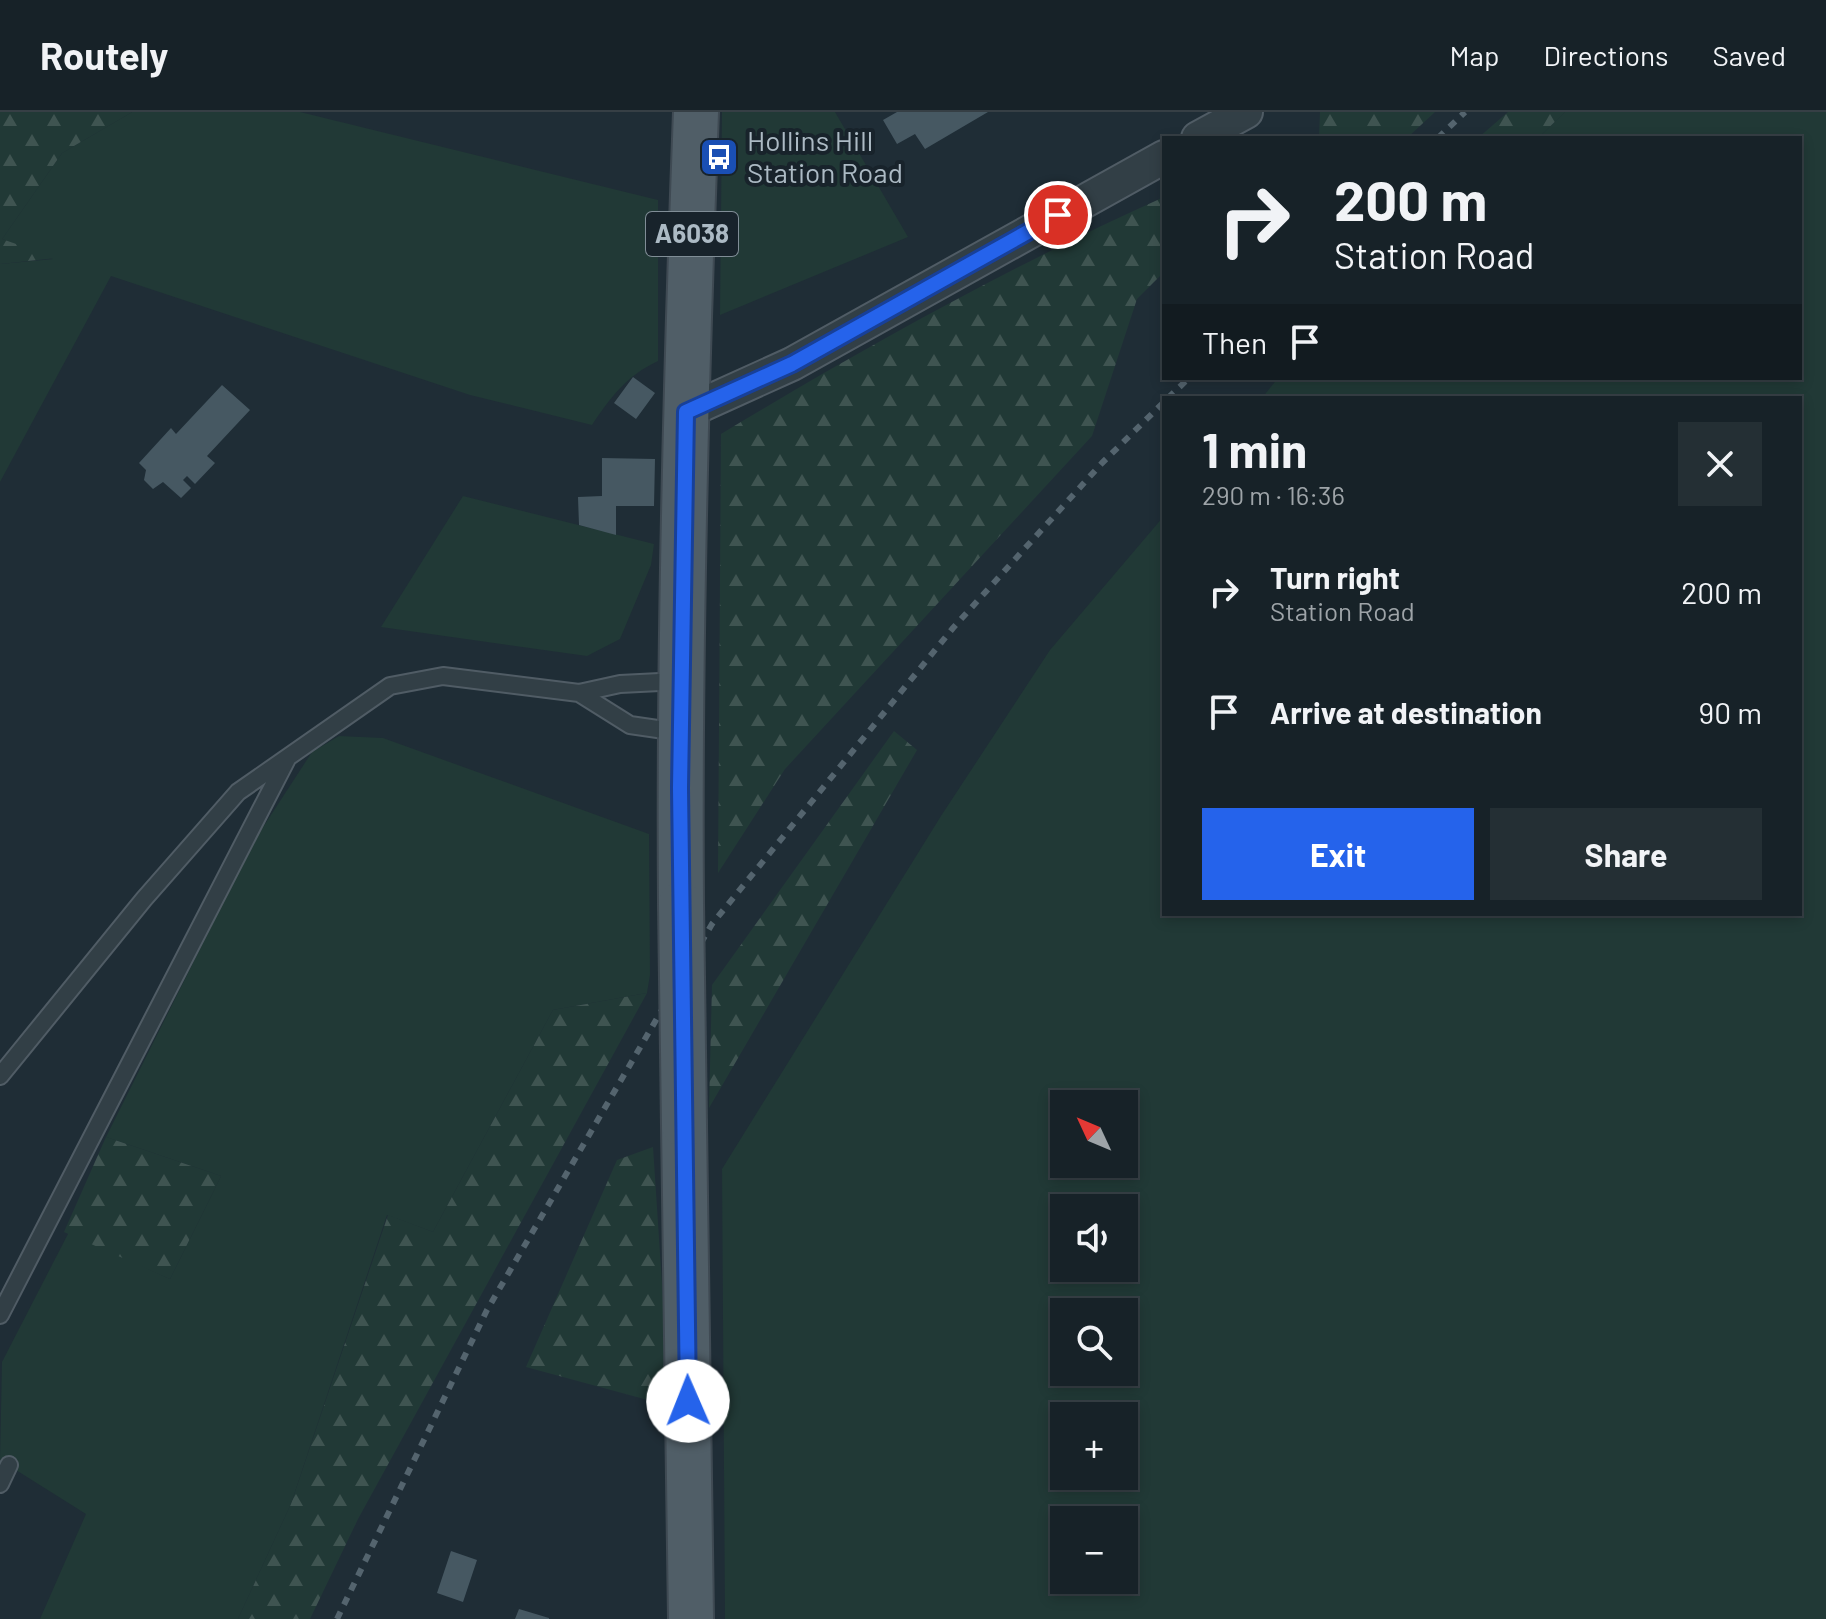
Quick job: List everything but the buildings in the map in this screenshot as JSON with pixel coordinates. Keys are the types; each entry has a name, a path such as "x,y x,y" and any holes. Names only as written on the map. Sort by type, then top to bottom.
{"main road":[{"name":"A6038","path":"691,1619 680,732 696,112"}],"street":[{"path":"1202,136 1246,112"},
{"path":"686,412 792,364 1162,158"}],"lane":[{"path":"0,1076 144,899 238,792 390,686 443,676 579,693 620,684 681,681"},
{"path":"579,693 630,725 680,732"},
{"path":"0,1315 287,758"},
{"path":"0,1484 9,1465"}],"green space":[{"path":"0,112 132,112 62,153 2,239 56,258 0,264"},
{"path":"132,112 300,112 658,200 658,361 620,388 592,425 470,395 111,276 0,482 0,264 53,259 2,239 62,153"},
{"path":"722,112 835,112 908,237 720,315"},
{"path":"1320,112 1435,112 1409,136 1319,136"},
{"path":"1508,112 1565,112 1540,136 1480,136"},
{"path":"1565,112 1826,112 1826,1619 725,1619 722,1169 941,816 1050,650 1162,518 1162,916 1802,916 1802,396 1264,396 1276,380 1802,380 1802,136 1540,136"},
{"path":"1162,198 1162,274 1137,299 1092,436 785,769 718,873 721,434 939,309"},
{"path":"463,496 654,544 651,565 620,639 587,656 381,627"},
{"path":"894,731 917,750 709,1108 712,985"},
{"path":"339,736 383,738 649,834 650,975 647,993 553,1010 433,1232 387,1215 291,1504 238,1619 40,1619 86,1514 0,1460 2,1362 69,1232 170,1279 221,1176 106,1137 254,841 312,752"},
{"path":"647,993 358,1519 310,1619 238,1619 291,1504 388,1215 433,1232 553,1010"},
{"path":"106,1137 221,1176 170,1279 64,1232"},
{"path":"653,1147 670,1406 526,1367 617,1160"}],"railway":[{"path":"1440,136 1465,112"},
{"path":"1170,396 1187,380"},
{"path":"337,1619 487,1310 712,924 953,628 1102,463 1162,404"}],"place":[{"name":"Hollins Hill Station Road","path":"719,157"}],"route":[{"path":"688,1401 680,788 686,412 792,364 1058,215"}]}
